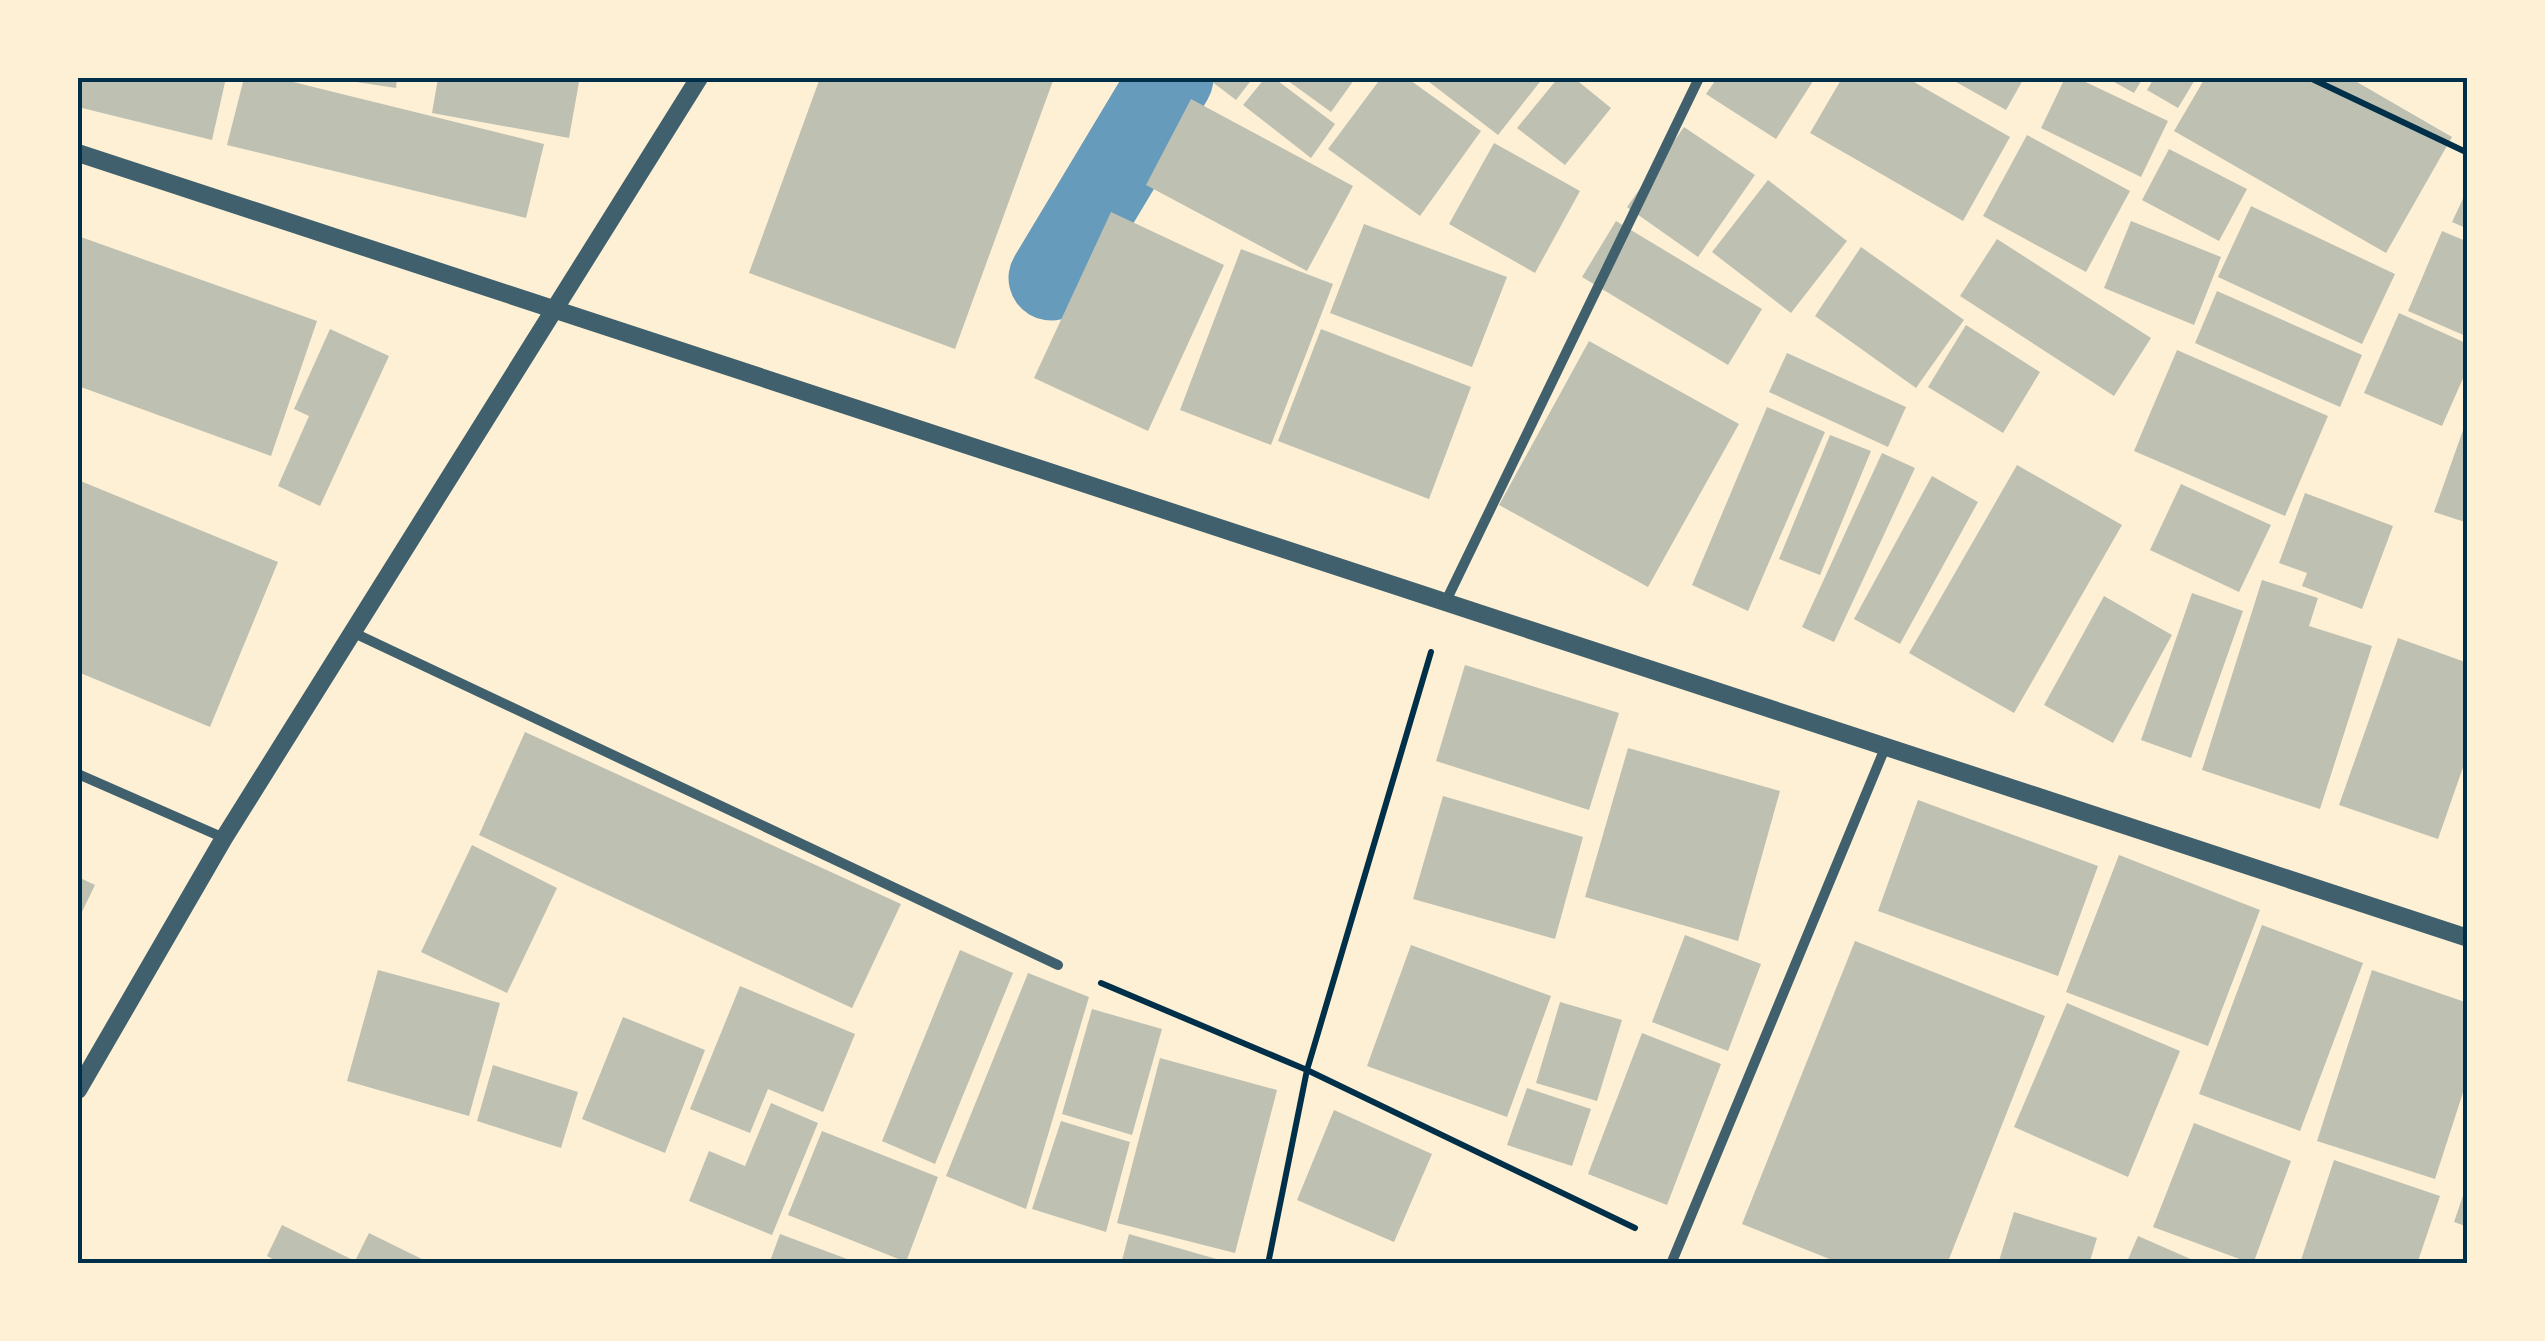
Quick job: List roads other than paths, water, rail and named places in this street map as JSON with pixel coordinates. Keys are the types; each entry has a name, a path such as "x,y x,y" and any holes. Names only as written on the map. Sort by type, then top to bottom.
{"street":[{"path":"78,1090 224,838 699,78"},
{"path":"1446,600 1699,78"},
{"path":"78,153 2468,938"},
{"path":"351,632 1058,965"},
{"path":"1672,1264 1885,748"},
{"path":"78,774 224,838"}],"waterway":[{"path":"1051,278 1171,78"}]}
